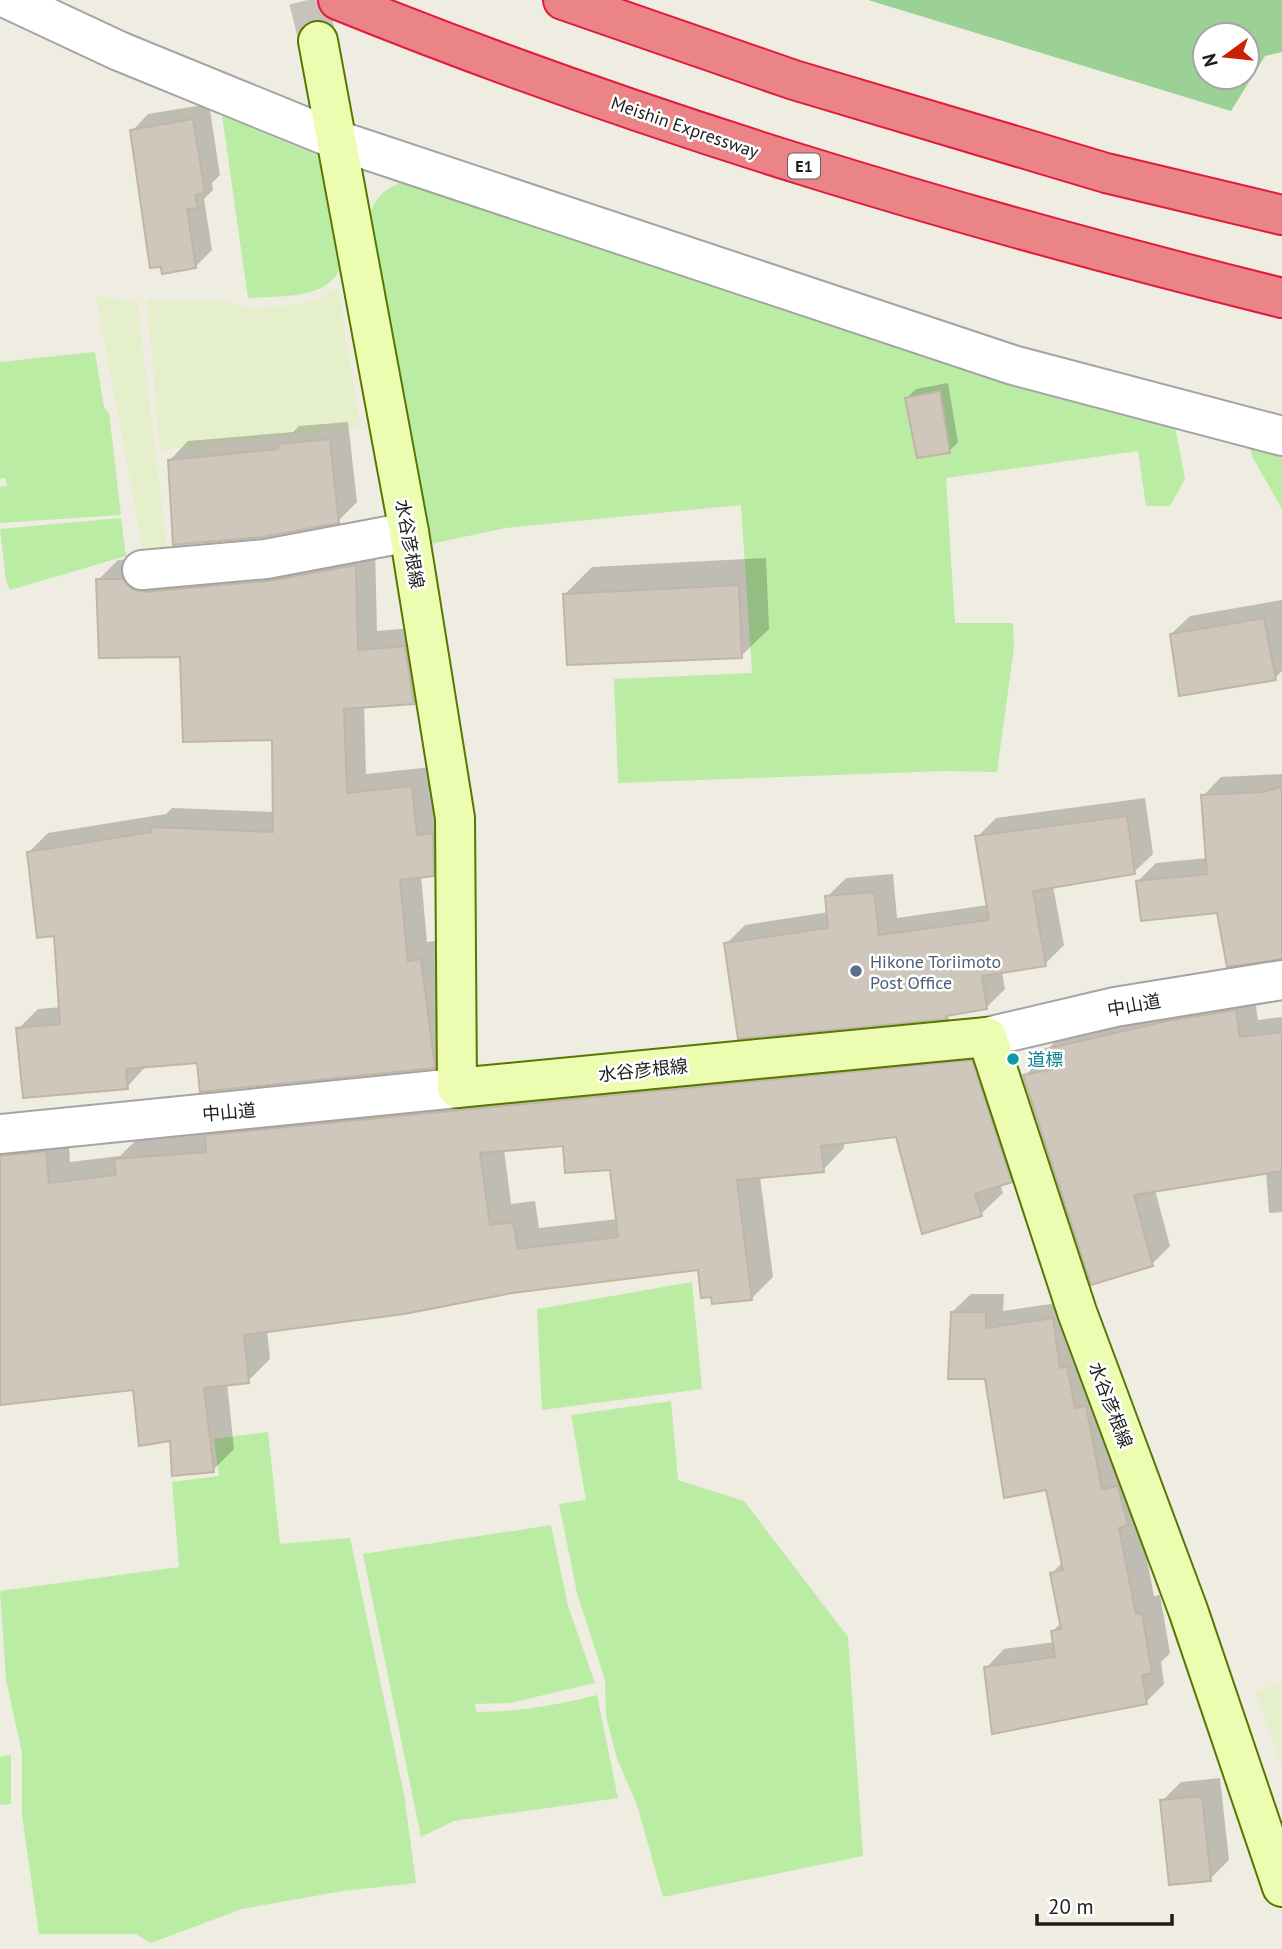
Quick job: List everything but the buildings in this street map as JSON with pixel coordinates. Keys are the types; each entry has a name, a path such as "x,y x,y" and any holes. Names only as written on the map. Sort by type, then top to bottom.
{"highway":[{"name":"Meishin Expressway","path":"338,0 462,50 776,158 1085,249 1282,298"},
{"path":"563,0 794,80 1106,173 1282,215"}],"main road":[{"name":"水谷彦根線","path":"318,41 409,532 455,818 457,1088 987,1037 1077,1312 1188,1610 1282,1887"}],"street":[{"path":"10,0 119,51 337,140 1013,365 1282,436"},
{"path":"142,569 266,559 409,532"},
{"name":"中山道","path":"987,1037 1115,1007 1282,980"},
{"name":"中山道","path":"0,1134 457,1088"}],"green space":[{"path":"868,0 1282,0 1282,52 1265,56 1261,62 1261,21 1191,21 1191,91 1243,91 1231,111"},
{"path":"222,115 318,156 339,270 323,287 299,294 248,298"},
{"path":"399,183 425,187 1174,421 1185,479 1170,506 1146,506 1138,451 946,478 955,623 1013,623 1014,647 997,772 944,771 618,783 614,679 752,673 741,505 506,528 430,544 374,230 366,228 376,201 385,191"},
{"path":"338,286 360,427 160,450 147,300 225,301 249,308 299,305 322,297"},
{"path":"96,296 137,301 168,556 145,560"},
{"path":"95,352 104,407 109,413 121,515 0,523 0,487 7,486 6,478 0,479 0,362"},
{"path":"1246,437 1282,446 1282,509 1253,458"},
{"path":"121,518 126,556 10,590 6,581 0,529"},
{"path":"692,1282 702,1389 542,1410 537,1309"},
{"path":"671,1401 678,1480 744,1501 848,1637 863,1856 663,1897 637,1805 617,1759 606,1716 605,1680 577,1593 559,1504 586,1500 571,1415"},
{"path":"268,1432 280,1544 350,1538 404,1794 416,1883 343,1891 242,1909 151,1943 136,1934 39,1934 22,1815 22,1753 6,1680 0,1591 179,1567 172,1482 219,1476 214,1439"},
{"path":"551,1525 568,1606 595,1683 510,1703 474,1704 477,1712 507,1711 597,1695 618,1798 454,1821 421,1837 363,1554"},
{"path":"1282,1683 1282,1764 1281,1765 1256,1692"},
{"path":"11,1755 11,1804 0,1805 0,1757"}],"tunnel":[{"path":"308,0 318,41"}],"place":[{"name":"Hikone Toriimoto Post Office","path":"856,971"},
{"name":"道標","path":"1013,1059"}]}
